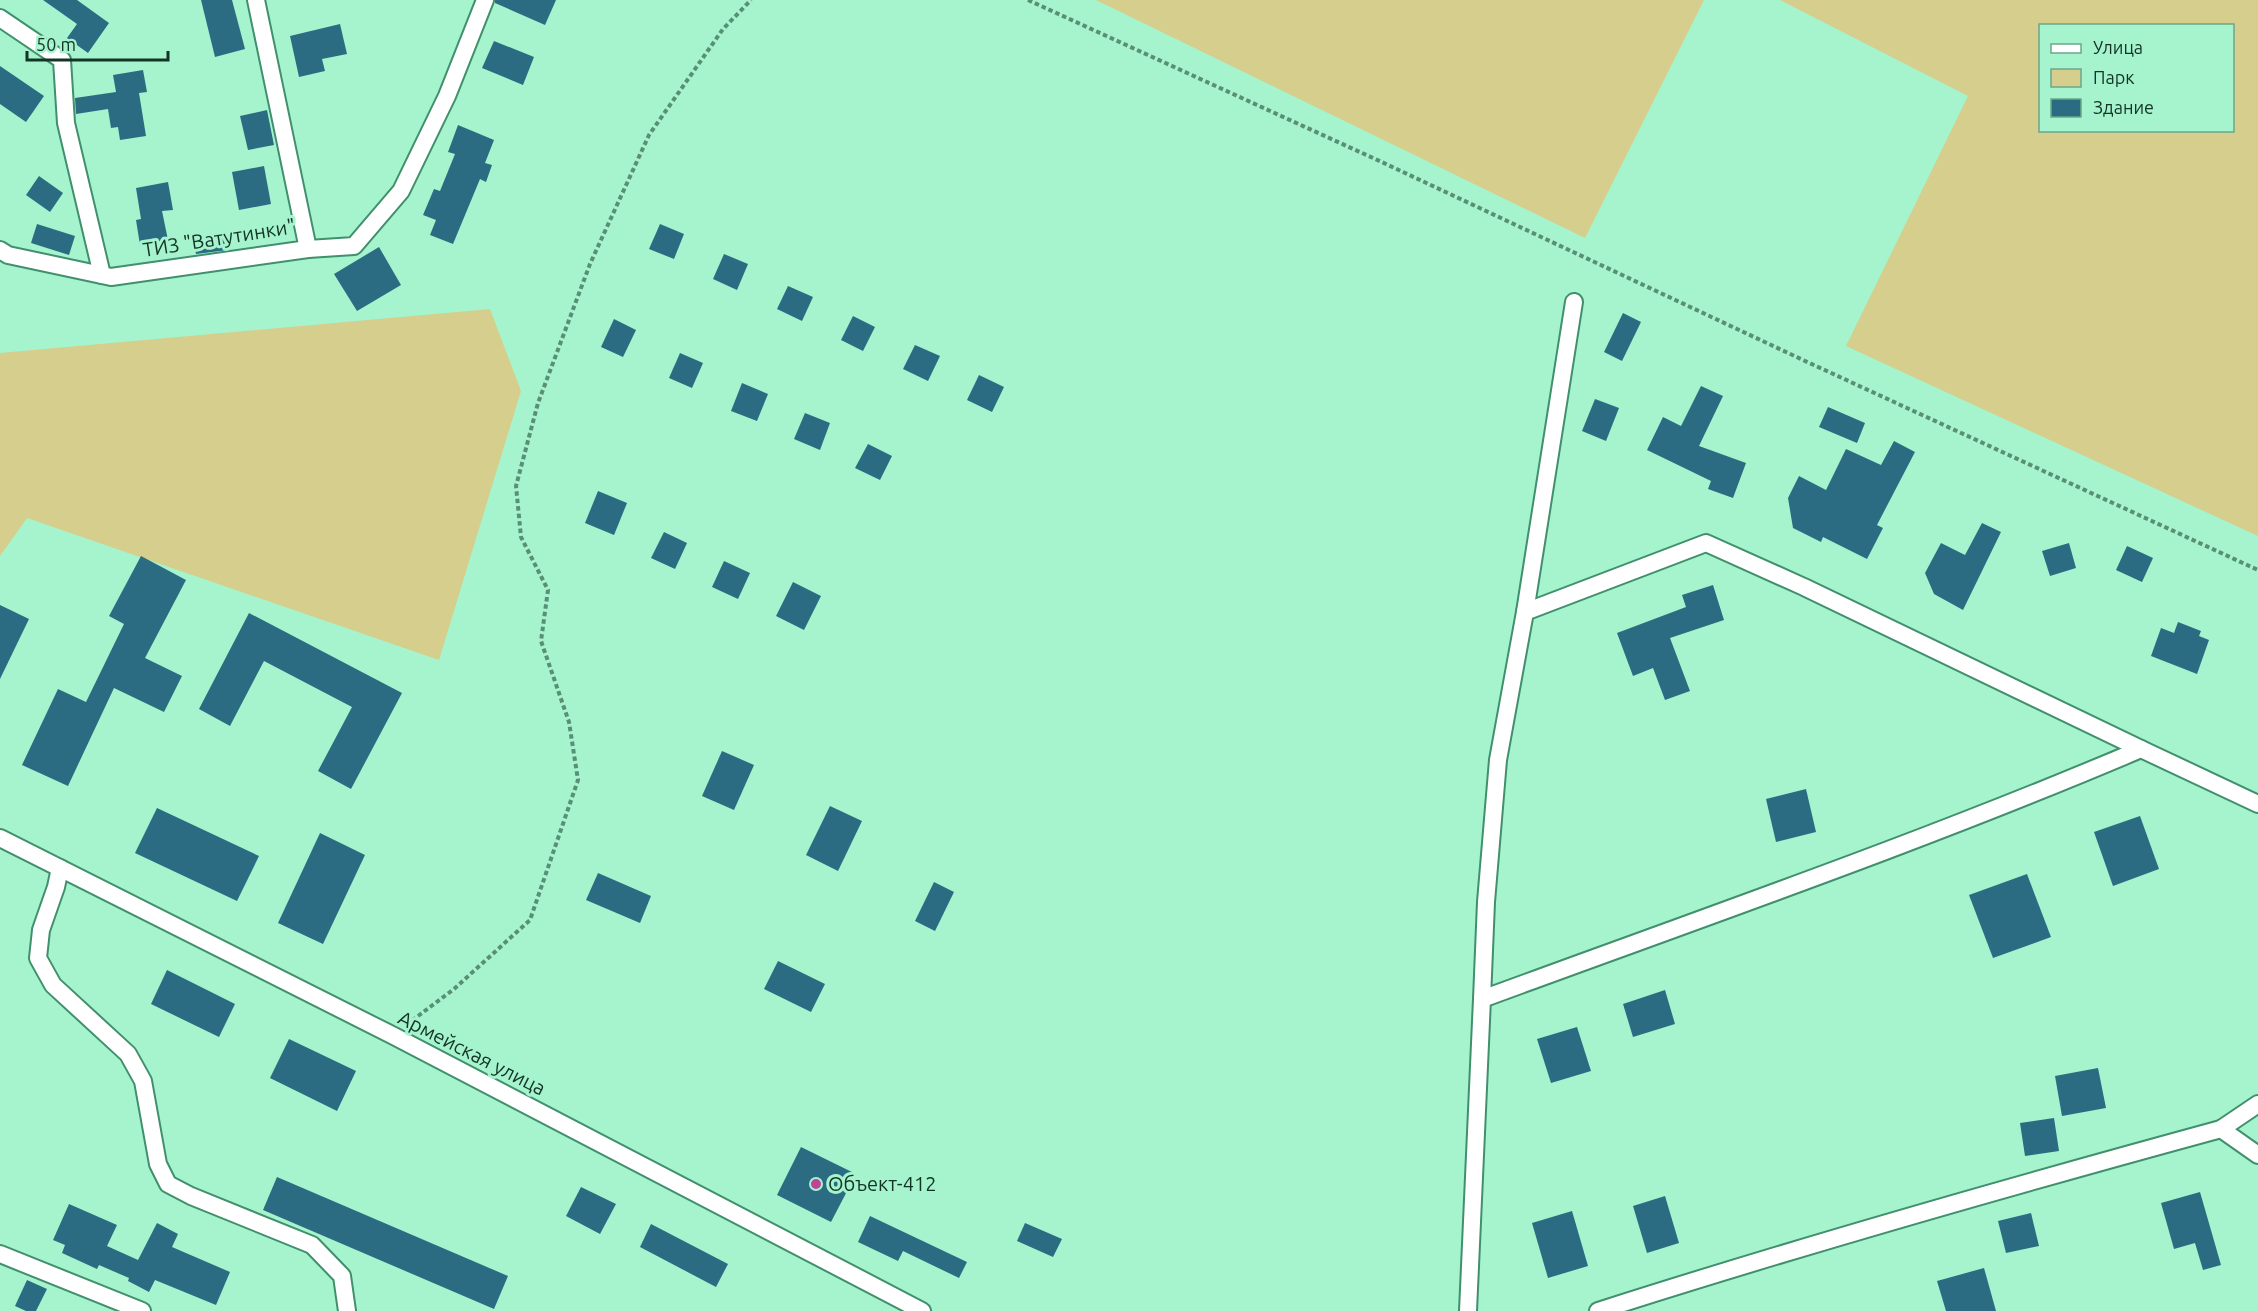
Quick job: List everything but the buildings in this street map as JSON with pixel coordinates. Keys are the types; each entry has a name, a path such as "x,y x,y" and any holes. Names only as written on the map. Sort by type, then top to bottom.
{"street":[{"name":"ТИЗ \"Ватутинки\"","path":"0,250 8,255 111,277 308,249 255,0"},
{"path":"308,249 354,246 401,191 447,96 485,0"},
{"path":"0,18 62,60 66,123 102,275"},
{"path":"1468,1311 1486,902 1498,760 1525,612 1574,302"},
{"path":"1525,612 1706,543 1814,592 2258,804"},
{"path":"1482,999 1915,840 2062,783 2141,749"},
{"name":"Армейская улица","path":"0,838 392,1035 922,1311"},
{"path":"60,868 41,930 38,958 53,985 129,1054 142,1081 158,1164 168,1184 191,1196 312,1245 342,1276 347,1311"},
{"path":"1598,1311 2031,1181 2221,1129 2258,1104"},
{"path":"2221,1129 2258,1155"},
{"path":"0,1254 142,1311"}],"path":[{"path":"392,1035 454,989 530,920 534,909 578,780 569,722 541,641 548,590 521,537 516,486 538,403 590,264 649,135 723,30 751,0"},
{"path":"1028,0 2258,570"}],"green space":[{"path":"1096,0 1704,0 1585,238"},
{"path":"1780,0 2258,0 2258,536 1846,346 1968,96"},
{"path":"490,309 521,391 439,660 27,518 0,556 0,353"}],"place":[{"name":"Объект-412","path":"816,1184"}]}
